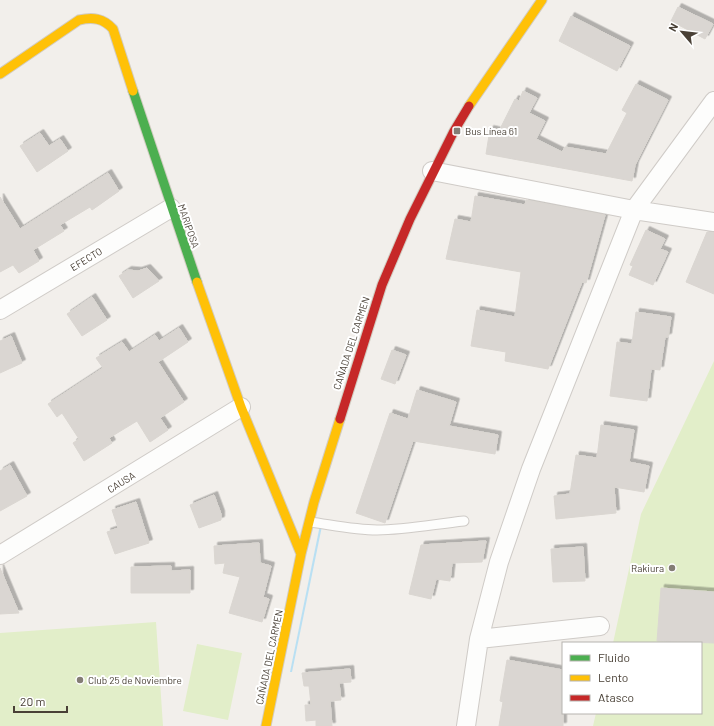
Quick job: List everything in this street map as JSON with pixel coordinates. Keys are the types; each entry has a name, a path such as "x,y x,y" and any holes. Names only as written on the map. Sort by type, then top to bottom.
{"street":[{"name":"CAÑADA DEL CARMEN","path":"266,726 310,522 330,448 382,285 432,171 479,90 542,0"},
{"name":"MARIPOSA","path":"0,74 79,20 90,17 99,18 107,22 113,29 171,208 241,407 302,554"},
{"path":"466,726 479,639 498,562 531,469 634,210 714,101"},
{"path":"432,171 634,210 714,222"},
{"name":"EFECTO","path":"0,310 171,208"},
{"name":"CAUSA","path":"0,555 241,407"},
{"path":"479,639 600,626"}],"lane":[{"path":"310,522 377,530 464,521"}],"green space":[{"name":"Rakiura","path":"714,361 714,726 593,726 596,714 702,714 702,642 613,642 641,514"},
{"name":"Club 25 de Noviembre","path":"156,622 163,726 0,726 0,633"},
{"path":"197,644 242,653 228,720 183,711"}],"water":[{"path":"320,525 322,526 292,672 290,672"}],"building":[{"path":"678,7 713,24 705,39 671,21"},
{"path":"571,16 630,46 617,71 559,41"},
{"path":"636,84 668,100 635,165 632,181 486,154 490,129 499,131 515,99 519,101 523,91 537,98 529,113 545,121 536,139 562,152 565,147 606,154 627,113 622,110"},
{"path":"40,133 49,146 60,139 68,151 37,172 20,146"},
{"path":"108,173 119,191 92,210 90,207 60,225 64,231 33,250 39,261 19,273 13,265 0,272 0,197 20,229"},
{"path":"475,196 525,205 526,200 605,215 586,283 582,282 548,369 505,361 506,352 471,346 477,310 515,317 521,272 446,259 455,219 471,222"},
{"path":"646,230 665,239 660,249 668,252 653,285 629,275 633,266 630,265"},
{"path":"707,232 714,232 714,294 686,282"},
{"path":"147,268 159,281 133,298 119,276 128,270 138,271"},
{"path":"92,297 107,320 82,336 67,314"},
{"path":"636,312 671,317 668,337 665,337 660,370 651,369 647,401 610,396 617,342 632,344"},
{"path":"179,328 188,342 158,362 184,402 160,418 168,430 150,442 137,421 109,438 112,443 84,461 73,443 79,439 62,413 57,417 48,404 103,368 96,358 122,342 129,352 155,335 159,341"},
{"path":"11,336 22,363 0,373 0,341"},
{"path":"392,350 406,355 395,384 381,379"},
{"path":"417,390 456,402 449,426 498,435 495,454 413,441 385,523 356,513 390,413 408,419"},
{"path":"601,425 634,430 629,462 649,466 644,492 614,487 616,513 556,519 554,496 570,494 576,455 597,458"},
{"path":"10,465 27,496 0,511 0,471"},
{"path":"214,495 221,514 221,520 199,528 190,505"},
{"path":"136,502 149,543 115,554 107,532 118,528 112,510"},
{"path":"486,541 482,562 452,563 450,581 436,579 431,599 409,594 421,545"},
{"path":"259,543 260,563 271,566 263,597 269,599 262,622 229,613 240,577 223,573 225,563 215,564 214,546"},
{"path":"583,547 585,581 553,582 551,549"},
{"path":"171,566 171,571 190,570 190,593 131,593 131,567"},
{"path":"0,568 13,599 19,613 0,614"},
{"path":"661,588 714,592 714,643 657,641"},
{"path":"507,660 562,670 563,726 499,726 503,702 500,701"},
{"path":"350,669 351,682 339,683 341,700 330,701 332,726 316,726 316,720 306,721 305,705 311,705 309,686 304,686 302,673"}],"traffic: fast":[{"path":"133,91 197,282"}],"traffic: slow":[{"path":"469,106 542,0"},
{"path":"0,74 79,20 98,19 113,29 133,91"},
{"path":"197,282 241,407 301,554"},
{"path":"266,726 301,554 314,502 340,419"}],"traffic: jam":[{"path":"340,419 382,285 410,219 454,131 469,106"}],"place":[{"name":"Bus Línea 61","path":"457,131"},
{"name":"Rakiura","path":"672,568"},
{"name":"Club 25 de Noviembre","path":"80,680"}]}
